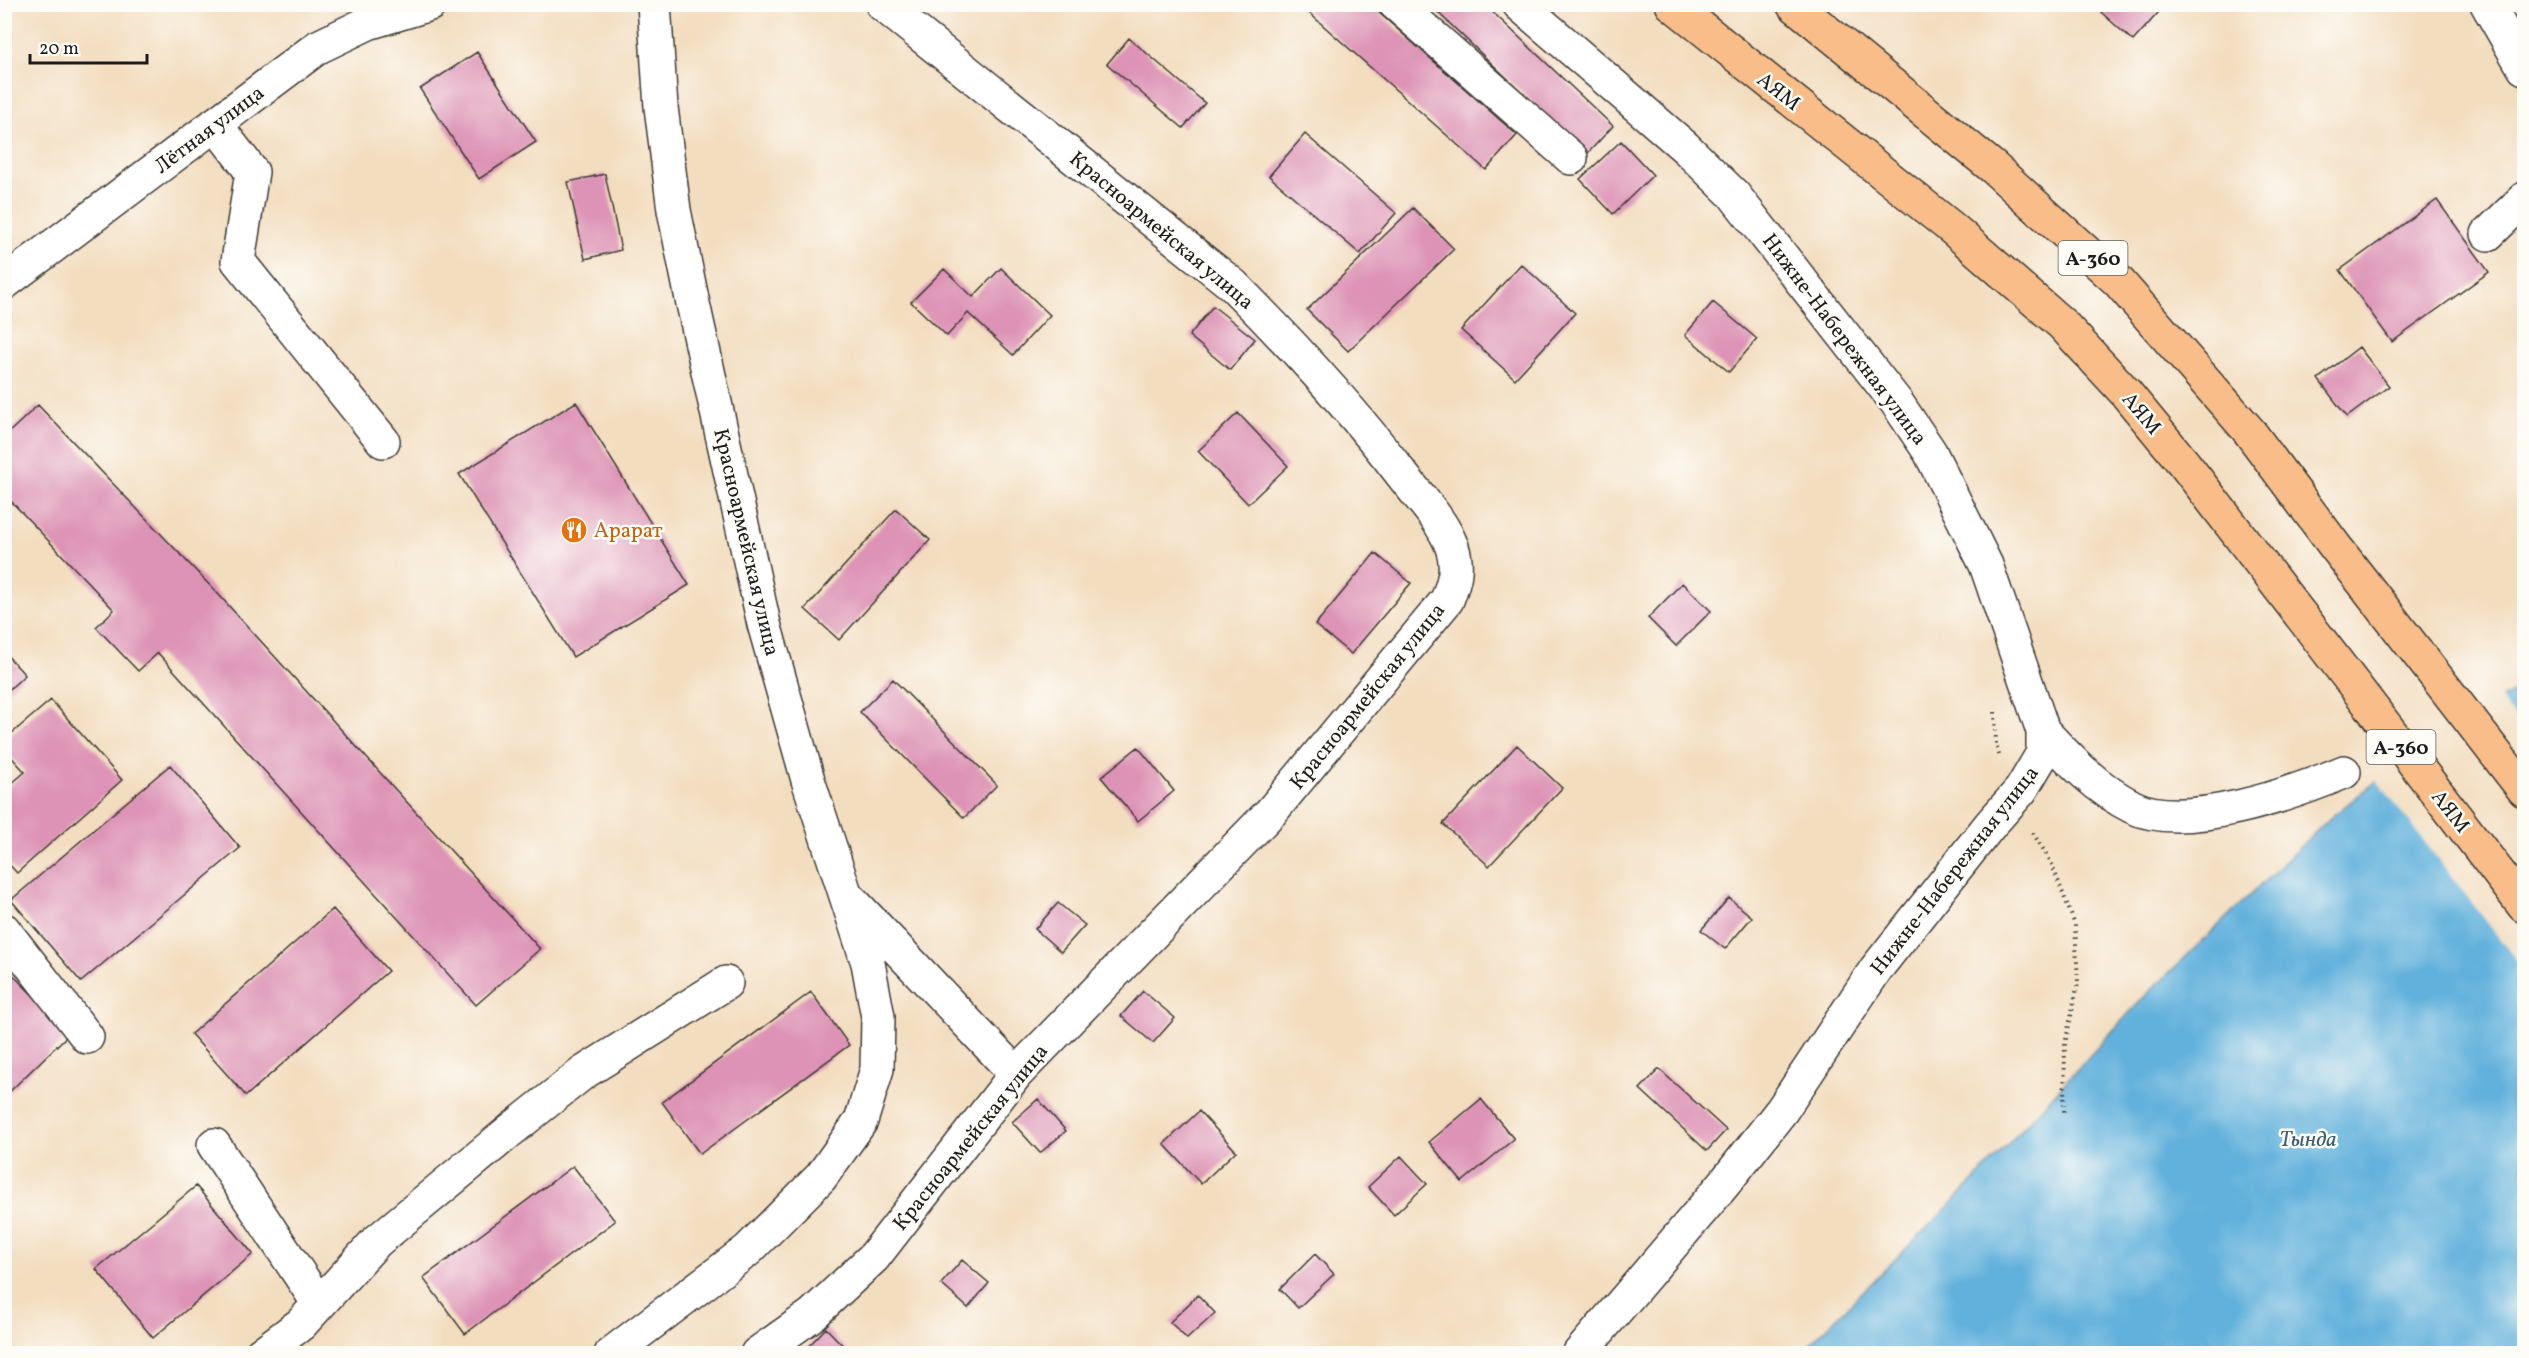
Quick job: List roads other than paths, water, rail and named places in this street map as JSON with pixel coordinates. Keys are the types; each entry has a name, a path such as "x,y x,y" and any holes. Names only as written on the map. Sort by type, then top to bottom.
{"highway":[{"name":"АЯМ","path":"1672,4 1953,229 2062,325 2125,392 2186,466 2524,906"},
{"name":"А-360","path":"1807,8 1994,168 2118,281 2249,431 2334,545 2524,790"}],"street":[{"name":"Лётная улица","path":"4,283 318,47 368,24 430,4"},
{"name":"Красноармейская улица","path":"611,1353 748,1250 821,1177 861,1121 877,1069 876,1006 868,963 808,780 764,624 692,299 674,210 661,107 654,4"},
{"name":"Красноармейская улица","path":"757,1353 812,1315 874,1257 1016,1074 1271,812 1447,600 1456,574 1452,548 1438,521 1369,432 1281,333 1233,285 882,4"},
{"path":"1396,4 1571,158"},
{"name":"Нижне-Набережная улица","path":"1519,4 1686,148 1734,195 1897,403 1930,452 1986,564 2043,731 2043,753 2035,770 1876,969 1782,1110 1723,1185 1579,1353"},
{"path":"2487,4 2524,68"},
{"path":"215,124 252,172 238,261 383,441"},
{"path":"2488,234 2524,199"},
{"path":"2043,731 2084,775 2134,808 2176,815 2256,804 2344,772"},
{"path":"846,894 1016,1074"},
{"path":"4,930 87,1037"},
{"path":"261,1353 301,1324 376,1242 583,1072 726,983"},
{"path":"214,1145 319,1304"}],"water":[{"name":"Тында","path":"2524,688 2524,1353 1800,1354 1975,1180 2144,997 2331,817 2453,721"}],"place":[{"name":"Арарат","path":"574,530"}]}
